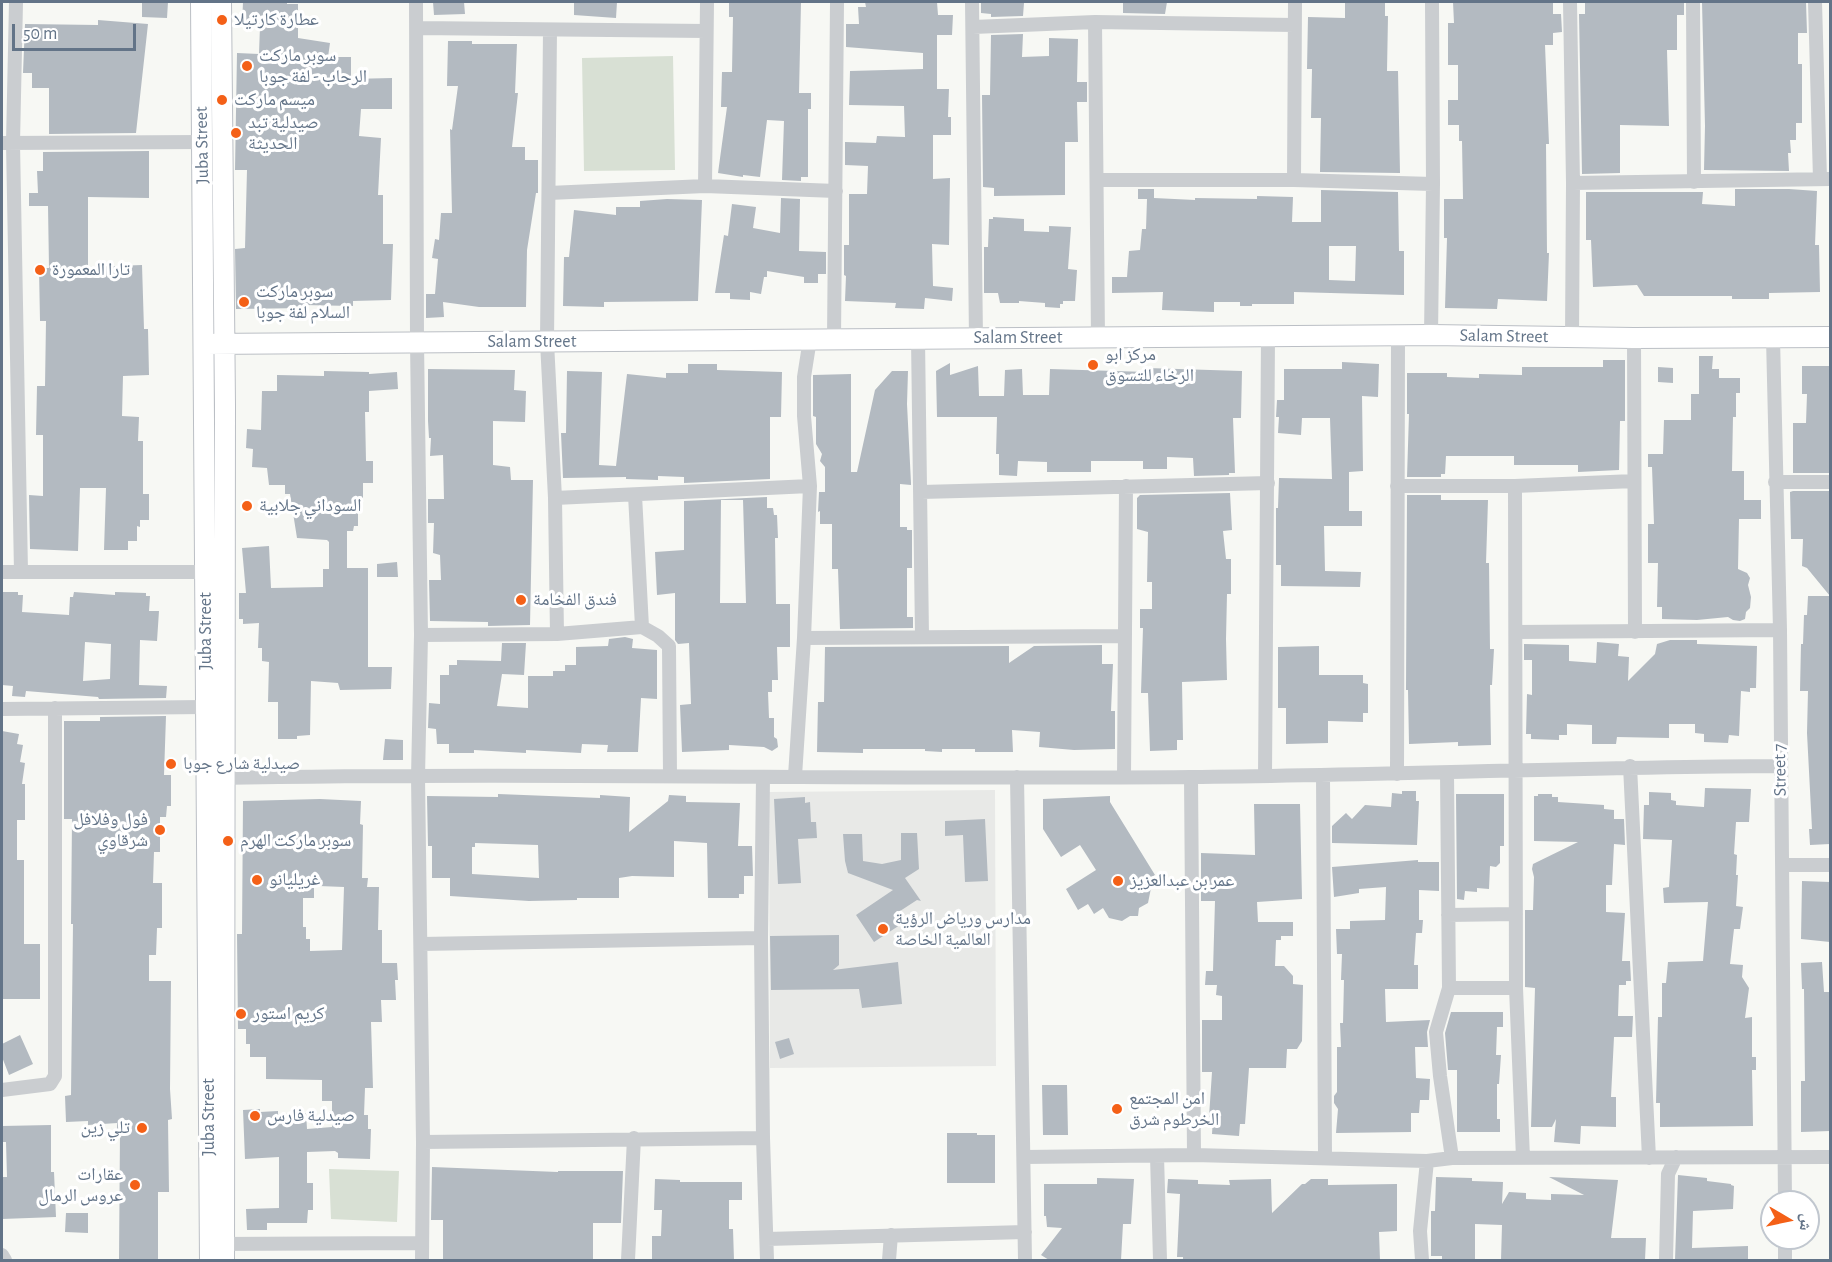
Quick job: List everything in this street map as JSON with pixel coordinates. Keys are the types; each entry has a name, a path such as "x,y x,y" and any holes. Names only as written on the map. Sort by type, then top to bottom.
{"street":[{"path":"16,2 7,143 21,572"},
{"name":"Juba Street","path":"201,2 202,142 214,344"},
{"name":"Juba Street","path":"217,1252 214,344 222,88 221,2"},
{"path":"416,2 421,635 418,777 423,1142 422,1260"},
{"path":"705,186 707,2"},
{"path":"834,339 837,2"},
{"path":"972,2 976,339"},
{"path":"1294,180 1295,2"},
{"path":"1431,335 1432,2"},
{"path":"1570,2 1573,183 1572,337"},
{"path":"1693,2 1694,182"},
{"path":"1573,183 1825,179 1823,63 1815,2"},
{"path":"972,27 1095,22 1294,25"},
{"path":"1095,22 1098,338"},
{"path":"417,28 706,32"},
{"path":"550,30 547,342 555,498 557,634"},
{"path":"201,88 222,88"},
{"path":"7,143 202,142"},
{"path":"1098,180 1294,180 1433,184"},
{"path":"549,193 705,186 836,191"},
{"name":"Salam Street","path":"214,344 1431,335 1634,338 1830,337"},
{"path":"1265,775 1268,337"},
{"path":"1397,774 1398,337"},
{"path":"1634,338 1635,632"},
{"name":"Street 7","path":"1773,338 1780,630 1785,1190"},
{"path":"795,776 804,638 810,486 804,416 804,377 810,339"},
{"path":"918,339 922,636"},
{"path":"1396,486 1515,486 1634,481"},
{"path":"1775,482 1830,482"},
{"path":"921,492 1268,483"},
{"path":"555,498 810,486"},
{"path":"1124,777 1126,486"},
{"path":"1515,486 1516,987 1523,1158"},
{"path":"635,495 642,627"},
{"path":"2,572 215,572"},
{"name":"Juba Street","path":"215,572 206,707 215,778"},
{"path":"421,635 557,634 642,627 658,636 669,645 670,776"},
{"path":"1516,632 1780,630"},
{"path":"804,638 1125,636"},
{"path":"2,709 206,707"},
{"path":"2,1090 50,1084 55,1076 55,708"},
{"path":"215,778 1191,777 1447,773 1630,766 1780,766"},
{"path":"1630,766 1649,1158"},
{"path":"1447,773 1449,988 1436,1032 1452,1158"},
{"path":"1323,775 1325,1157"},
{"path":"1017,777 1025,1260"},
{"path":"1191,777 1194,1155"},
{"path":"763,778 761,938 767,1260"},
{"path":"1783,865 1830,865"},
{"path":"1448,915 1516,914"},
{"path":"421,944 761,938"},
{"path":"1449,988 1516,987"},
{"path":"628,1260 634,1138"},
{"path":"423,1142 763,1138"},
{"path":"1025,1157 1194,1155 1427,1161 1452,1158 1830,1157"},
{"path":"1157,1156 1160,1260"},
{"path":"1666,1260 1668,1174 1676,1157"},
{"path":"1422,1260 1420,1231 1427,1161"},
{"path":"767,1239 1025,1232"},
{"path":"889,1260 891,1236"},
{"path":"217,1252 421,1243"},
{"path":"2,1255 5,1260"}],"shaded area":[{"path":"673,56 675,170 584,171 582,58"},
{"name":"مدارس ورياض الرؤية العالمية الخاصة","path":"995,790 996,1066 770,1068 769,792"},
{"path":"329,1169 399,1171 397,1222 331,1219"}],"building":[{"path":"142,2 168,2 167,18 142,17"},
{"path":"243,2 298,4 298,38 330,43 328,57 351,57 351,79 392,78 392,109 361,109 359,136 381,138 378,195 383,195 383,244 393,244 391,300 353,301 353,306 304,305 304,308 236,309 235,249 245,248 247,170 235,170 237,53 259,54 260,26 242,26"},
{"path":"433,2 464,2 465,14 434,15"},
{"path":"574,2 617,2 616,18 574,15"},
{"path":"729,2 801,2 799,93 811,93 811,109 808,109 808,177 801,177 801,181 782,180 784,121 767,120 760,177 718,173 727,107 721,107 722,72 732,72 733,17 729,17"},
{"path":"865,2 937,2 938,15 953,15 952,35 937,35 937,89 949,89 948,117 951,117 951,135 933,135 933,179 950,178 949,245 932,244 933,286 953,288 952,301 925,298 924,309 895,308 896,303 845,301 844,245 849,245 849,194 867,194 868,166 845,165 845,142 876,143 877,136 905,137 904,106 849,105 850,71 923,69 923,53 846,47 846,24 859,24 858,7 866,7"},
{"path":"981,2 1024,3 1023,16 991,17 991,14 981,13"},
{"path":"1123,2 1167,2 1165,14 1123,13"},
{"path":"1345,2 1385,2 1385,16 1388,16 1387,71 1398,71 1400,173 1320,172 1321,118 1311,118 1312,69 1307,69 1308,17 1345,18"},
{"path":"1453,2 1553,2 1553,14 1561,14 1562,32 1553,33 1553,45 1545,45 1549,144 1546,144 1547,253 1549,253 1547,301 1498,299 1497,309 1445,308 1447,238 1444,238 1444,199 1463,199 1462,141 1459,141 1459,125 1448,125 1448,100 1458,100 1458,65 1448,65 1448,23 1454,23"},
{"path":"1585,2 1684,2 1684,15 1677,15 1677,50 1667,50 1669,126 1620,125 1620,173 1582,174 1579,14 1585,14"},
{"path":"1702,2 1806,2 1807,33 1798,33 1798,64 1802,64 1802,123 1796,123 1796,140 1790,140 1789,171 1704,170"},
{"path":"98,20 148,24 136,133 49,134 49,88 32,88 32,73 23,73 25,24 98,25"},
{"path":"1023,34 1022,57 1049,56 1049,38 1078,39 1077,82 1087,82 1087,102 1077,102 1078,142 1065,142 1065,195 994,196 994,188 983,187 982,95 990,95 991,35"},
{"path":"448,41 472,41 472,44 517,44 515,93 518,93 512,147 525,147 525,160 538,160 538,193 536,193 527,250 526,307 479,307 443,302 444,317 426,318 426,294 435,294 438,259 432,258 435,239 439,240 441,213 452,213 450,129 452,130 458,86 447,86"},
{"path":"149,151 149,198 88,197 88,267 142,265 144,329 148,329 149,375 123,376 122,416 139,417 138,441 143,441 143,494 149,494 149,520 140,520 140,527 137,526 137,541 128,541 128,550 104,550 106,488 80,488 78,551 30,549 29,495 43,496 43,435 36,435 37,386 45,386 46,321 40,321 39,268 49,268 48,206 29,206 29,193 38,193 37,171 43,171 43,152"},
{"path":"1138,189 1154,189 1154,198 1195,200 1195,198 1257,199 1257,196 1293,197 1292,222 1321,222 1321,190 1398,192 1399,251 1404,251 1404,295 1294,292 1294,304 1240,306 1240,302 1214,302 1214,312 1162,310 1163,292 1112,293 1112,277 1127,277 1129,251 1140,250 1142,229 1146,229 1147,199 1138,199","holes":["1329,246 1356,246 1355,281 1329,280"]},
{"path":"1735,189 1817,191 1815,245 1819,245 1820,292 1769,293 1769,299 1732,299 1732,296 1644,296 1637,285 1593,287 1591,240 1586,240 1586,192 1703,192 1702,204 1735,206"},
{"path":"781,198 800,199 799,251 826,252 826,274 818,274 818,283 804,283 804,277 767,271 761,294 750,292 750,300 730,299 730,293 715,293 724,235 728,236 732,204 756,207 753,228 780,233"},
{"path":"702,200 698,301 604,302 604,307 563,306 564,257 569,257 574,210 616,215 616,207 640,207 640,201"},
{"path":"993,217 1024,219 1024,231 1049,232 1049,226 1071,227 1068,269 1077,270 1075,301 1063,301 1060,308 1045,307 1045,303 1019,301 1019,303 1000,303 998,293 984,293 984,247 988,247 989,219"},
{"path":"1699,356 1713,356 1712,369 1719,369 1719,378 1740,378 1740,393 1736,393 1736,417 1733,417 1732,471 1744,471 1744,500 1761,500 1761,519 1739,519 1738,569 1747,573 1750,578 1748,585 1751,597 1750,608 1746,612 1745,619 1740,621 1728,617 1697,620 1662,619 1662,607 1657,607 1658,563 1648,563 1648,524 1654,524 1652,467 1648,467 1648,454 1663,454 1664,420 1691,420 1691,394 1699,394"},
{"path":"1603,360 1625,360 1625,421 1620,421 1619,470 1578,472 1578,465 1514,465 1514,456 1446,456 1445,474 1441,474 1441,477 1407,477 1409,414 1407,414 1407,373 1447,373 1447,377 1479,378 1479,374 1522,375 1522,367 1603,367"},
{"path":"1342,362 1379,364 1378,397 1362,396 1363,471 1349,472 1349,511 1362,511 1362,526 1324,526 1325,571 1361,572 1360,587 1281,586 1281,565 1276,565 1276,508 1278,508 1279,478 1332,479 1330,418 1302,418 1301,435 1278,433 1277,400 1284,400 1284,369 1342,369"},
{"path":"950,363 950,375 978,366 979,396 1004,396 1005,370 1022,369 1023,395 1049,395 1050,369 1147,372 1147,368 1242,371 1241,418 1233,418 1235,473 1194,476 1193,458 1167,457 1167,469 1143,469 1143,461 1091,461 1091,472 1047,472 1047,462 1018,461 1017,476 999,475 999,454 996,454 997,417 937,417 936,371"},
{"path":"688,364 717,364 717,370 782,372 781,417 770,417 770,479 684,483 684,477 658,476 658,480 626,479 626,477 563,478 561,433 566,433 567,371 602,372 599,465 616,466 627,374 666,378 666,373 688,373"},
{"path":"1802,366 1830,366 1830,473 1793,473 1793,423 1806,423 1807,394 1802,394"},
{"path":"1658,367 1673,368 1673,383 1658,382"},
{"path":"428,369 515,370 514,390 526,391 525,422 493,421 493,465 510,467 511,480 533,480 530,625 488,626 488,622 430,621 429,580 441,580 440,555 433,553 434,523 428,523 428,499 444,499 443,455 430,456"},
{"path":"324,371 369,372 369,374 397,372 398,389 369,391 369,412 365,412 366,461 373,461 373,483 363,483 363,498 358,498 358,526 354,526 353,531 347,531 347,568 368,568 368,667 392,667 391,689 340,690 338,683 311,681 310,735 297,736 297,739 278,739 278,702 268,702 269,662 262,661 262,648 258,648 259,623 243,624 243,619 239,619 239,593 246,593 242,548 269,546 271,588 323,587 323,569 329,569 329,542 297,538 290,494 285,494 285,485 269,485 267,468 252,467 253,449 246,448 247,429 261,430 262,391 277,391 277,375 324,376"},
{"path":"892,371 908,371 907,404 911,485 900,484 900,527 912,530 912,568 907,568 907,617 913,617 913,628 840,629 838,569 832,569 832,524 820,524 820,511 818,512 819,492 825,492 825,467 820,461 822,454 816,444 813,375 851,374 851,472 857,472 875,390"},
{"path":"1830,491 1830,596 1807,568 1802,566 1803,539 1791,539 1790,492"},
{"path":"1230,493 1232,530 1223,531 1226,559 1231,559 1231,594 1227,594 1227,680 1182,682 1183,740 1177,740 1177,750 1150,751 1148,693 1141,693 1143,628 1140,628 1140,609 1152,609 1152,582 1147,582 1148,532 1137,529 1137,498 1140,495"},
{"path":"1407,495 1441,495 1441,500 1488,500 1486,563 1489,563 1490,649 1494,649 1492,685 1490,685 1491,745 1458,746 1458,742 1409,744 1408,690 1406,690"},
{"path":"767,497 767,508 773,508 774,515 777,515 776,604 790,604 790,647 777,647 778,680 772,680 772,692 768,692 769,718 774,718 774,737 777,739 778,747 772,751 764,747 729,745 729,750 682,752 680,705 691,704 689,643 678,644 675,640 675,593 657,595 655,552 684,550 684,501","holes":["721,500 743,500 746,603 720,603"]},
{"path":"397,562 398,577 377,577 377,564"},
{"path":"2,592 18,592 18,595 23,595 22,612 69,615 70,597 73,597 74,592 115,595 115,592 146,593 146,596 150,596 149,611 159,611 157,641 140,640 139,685 167,686 166,698 99,699 98,697 26,691 25,697 12,696 13,686 2,685","holes":["85,642 111,644 110,679 83,681"]},
{"path":"1808,596 1830,596 1830,844 1810,845 1809,829 1812,829 1807,733 1808,691 1800,691 1801,644 1803,644 1804,615 1807,615"},
{"path":"625,637 633,639 632,648 657,650 657,699 641,698 638,752 607,752 608,745 582,744 581,753 474,750 474,753 449,753 449,744 437,744 436,729 428,728 429,703 440,704 440,675 449,675 449,665 457,665 457,660 501,661 502,643 526,643 524,675 502,674 497,706 528,708 528,676 553,676 553,671 565,671 565,665 576,665 576,647 608,646 609,639"},
{"path":"1670,640 1697,640 1697,644 1757,646 1756,688 1750,688 1750,692 1741,691 1739,736 1729,735 1728,743 1704,742 1704,734 1695,733 1695,724 1669,724 1669,738 1617,737 1616,744 1592,744 1592,725 1567,724 1567,735 1559,735 1559,740 1531,739 1531,734 1526,734 1527,694 1532,695 1532,660 1524,660 1524,644 1569,645 1569,661 1596,663 1597,642 1619,644 1618,656 1629,657 1628,681 1655,654 1657,644"},
{"path":"1102,645 1102,664 1113,664 1111,711 1115,711 1115,749 1074,750 1039,747 1040,732 1012,730 1013,752 975,752 975,749 942,749 942,752 925,751 925,749 863,749 863,753 817,752 818,702 824,702 825,647 1009,646 1009,663 1034,646"},
{"path":"1319,646 1319,675 1363,675 1363,683 1368,684 1368,713 1363,713 1363,722 1328,721 1328,743 1286,744 1286,708 1278,708 1278,647"},
{"path":"166,716 164,775 171,775 171,806 167,806 166,817 160,817 160,852 154,852 153,883 162,883 162,928 157,928 156,955 149,955 149,981 171,981 172,1119 168,1120 169,1192 158,1192 158,1260 119,1260 120,1132 117,1132 117,1123 88,1125 88,1121 66,1122 65,1096 71,1095 73,924 71,924 72,819 64,819 64,721 100,721 100,717"},
{"path":"2,731 19,734 17,744 23,745 20,762 25,763 22,784 25,784 25,820 17,820 17,860 24,860 24,944 40,944 40,999 2,999"},
{"path":"385,739 403,740 403,760 383,760"},
{"path":"1705,788 1751,789 1749,822 1736,822 1734,854 1737,855 1736,875 1738,875 1736,906 1743,907 1740,929 1734,929 1730,964 1743,965 1742,977 1749,988 1745,1018 1752,1017 1752,1057 1756,1057 1756,1070 1752,1070 1753,1126 1660,1127 1660,1103 1656,1103 1658,1017 1662,1017 1662,983 1666,983 1668,962 1703,961 1708,902 1664,903 1663,888 1669,887 1672,840 1643,839 1644,805 1649,805 1649,792 1671,793 1671,800 1676,801 1676,805 1704,807"},
{"path":"1402,791 1416,791 1416,801 1419,801 1417,845 1332,843 1332,826 1346,813 1352,819 1365,805 1391,807 1392,793 1402,794"},
{"path":"498,794 630,797 629,832 668,801 669,795 686,796 686,802 740,803 738,846 752,846 753,876 744,876 744,894 739,894 739,898 708,898 707,843 674,841 674,877 619,878 619,898 529,901 450,896 450,878 432,878 432,846 428,846 427,796 498,797","holes":["475,843 538,845 539,878 472,874 472,847 475,847"]},
{"path":"1456,794 1504,794 1504,846 1500,846 1500,863 1496,867 1490,866 1489,889 1477,888 1477,892 1465,891 1464,900 1457,899"},
{"path":"1552,794 1552,797 1558,797 1558,802 1604,805 1604,809 1614,810 1614,819 1624,819 1625,845 1614,844 1612,885 1606,885 1606,912 1625,913 1622,961 1630,961 1631,981 1626,981 1626,985 1619,985 1618,1016 1633,1016 1632,1037 1614,1037 1611,1097 1616,1097 1616,1127 1581,1126 1580,1144 1554,1142 1556,1119 1552,1127 1531,1127 1535,988 1525,987 1525,910 1533,910 1533,864 1578,842 1534,841 1534,796"},
{"path":"1110,796 1110,802 1155,875 1146,880 1151,888 1148,903 1139,908 1138,916 1130,916 1122,921 1109,918 1103,908 1094,914 1088,904 1078,910 1066,889 1096,870 1080,845 1061,857 1043,829 1043,799"},
{"path":"805,797 805,803 810,802 811,822 816,822 817,838 798,839 801,883 778,884 774,799"},
{"path":"320,799 361,801 362,878 368,878 367,887 379,887 378,930 382,930 382,963 397,963 398,980 395,980 396,1000 381,1000 382,1022 371,1022 373,1088 365,1088 364,1115 368,1115 368,1129 371,1129 370,1159 338,1158 338,1153 335,1151 307,1152 307,1183 313,1183 313,1210 308,1210 307,1223 267,1223 267,1230 247,1230 246,1209 279,1208 279,1157 245,1159 243,1110 278,1111 278,1114 306,1113 307,1129 332,1127 332,1101 322,1101 322,1080 266,1079 266,1057 250,1057 250,1044 246,1044 246,1029 238,1029 237,934 242,934 243,801","holes":["314,887 344,887 342,950 310,951 310,939 306,939 306,927 303,927 303,898 314,898"]},
{"path":"1254,804 1300,804 1302,899 1257,902 1258,922 1293,922 1293,936 1281,936 1281,940 1276,940 1275,966 1284,966 1293,976 1293,984 1303,985 1302,1041 1297,1049 1287,1049 1286,1068 1249,1068 1245,1124 1240,1124 1239,1136 1212,1134 1213,1118 1209,1117 1212,1072 1202,1072 1202,1020 1222,1020 1222,996 1216,995 1217,985 1205,985 1206,971 1213,971 1215,901 1201,901 1201,853 1255,855"},
{"path":"985,819 988,881 965,882 963,835 945,836 945,821"},
{"path":"901,833 917,833 919,869 905,878 921,901 917,900 897,913 903,923 874,942 856,915 893,890 848,873 843,834 862,834 863,861 882,864 901,860"},
{"path":"1418,860 1418,862 1439,862 1439,891 1419,890 1419,920 1423,920 1422,933 1416,933 1414,965 1418,965 1418,989 1385,989 1386,1022 1430,1020 1427,1032 1428,1047 1415,1047 1416,1078 1430,1079 1429,1100 1420,1100 1419,1113 1411,1113 1411,1132 1336,1133 1338,1109 1334,1103 1334,1096 1337,1092 1337,1047 1341,1047 1340,1023 1343,1023 1344,980 1341,980 1342,954 1337,954 1336,929 1350,929 1350,921 1385,920 1386,887 1359,889 1359,893 1334,897 1332,867"},
{"path":"1802,881 1830,882 1830,942 1801,939"},
{"path":"839,935 839,965 833,970 898,962 902,1004 862,1008 859,989 771,990 770,936"},
{"path":"1822,962 1824,992 1830,992 1830,1131 1801,1132 1801,1081 1805,1081 1804,989 1802,989 1801,963"},
{"path":"1451,1012 1503,1012 1503,1027 1497,1027 1496,1055 1501,1055 1499,1084 1497,1084 1497,1119 1500,1119 1500,1132 1457,1132 1457,1070 1448,1070 1445,1033"},
{"path":"20,1035 33,1064 9,1075 2,1057 2,1044"},
{"path":"789,1038 794,1054 780,1059 775,1042"},
{"path":"1042,1085 1067,1085 1068,1135 1043,1135"},
{"path":"51,1125 51,1172 54,1172 56,1217 2,1219 2,1177 7,1177 6,1142 2,1142 2,1126"},
{"path":"947,1133 995,1135 995,1183 947,1183"},
{"path":"432,1167 558,1172 623,1171 621,1223 593,1223 593,1260 443,1260 443,1220 431,1220"},
{"path":"1678,1175 1707,1178 1707,1181 1734,1186 1733,1209 1693,1211 1692,1248 1748,1246 1748,1260 1675,1260"},
{"path":"1436,1177 1503,1182 1502,1204 1509,1192 1526,1193 1526,1199 1551,1200 1551,1194 1584,1195 1549,1177 1618,1180 1611,1238 1646,1238 1645,1260 1501,1260 1502,1225 1475,1224 1475,1260 1442,1260 1442,1256 1431,1256 1431,1211 1435,1211"},
{"path":"1097,1178 1134,1179 1131,1224 1123,1224 1121,1260 1049,1260 1041,1255 1062,1228 1047,1227 1046,1216 1044,1216 1044,1184 1097,1184"},
{"path":"655,1179 680,1180 680,1182 742,1182 742,1200 729,1200 729,1229 733,1229 734,1260 652,1260 652,1236 661,1236 662,1210 654,1210"},
{"path":"1168,1179 1198,1180 1198,1184 1230,1185 1229,1180 1271,1179 1272,1213 1302,1184 1311,1179 1328,1179 1328,1185 1397,1184 1397,1231 1379,1232 1380,1260 1183,1260 1183,1257 1177,1257 1180,1194 1167,1193"},
{"path":"66,1213 88,1213 88,1233 65,1232"}],"place":[{"name":"عطارة كارتيلا","path":"222,20"},
{"name":"سوبر ماركت الرحاب - لفة جوبا","path":"247,66"},
{"name":"ميسم ماركت","path":"222,100"},
{"name":"صيدلية تبد الحديثة","path":"236,133"},
{"name":"تارا المعمورة","path":"40,270"},
{"name":"سوبر ماركت السلام لفة جوبا","path":"244,302"},
{"name":"مركز ابو الرخاء للتسوق","path":"1093,365"},
{"name":"السوداني جلابية","path":"247,506"},
{"name":"فندق الفخامة","path":"521,600"},
{"name":"صيدلية شارع جوبا","path":"171,764"},
{"name":"فول وفلافل شرقاوي","path":"160,830"},
{"name":"سوبر ماركت الهرم","path":"228,841"},
{"name":"غريليانو","path":"257,880"},
{"name":"عمر بن عبدالعزيز","path":"1118,881"},
{"name":"مدارس ورياض الرؤية العالمية الخاصة","path":"883,929"},
{"name":"كريم استور","path":"241,1014"},
{"name":"امن المجتمع الخرطوم شرق","path":"1117,1109"},
{"name":"صيدلية فارس","path":"255,1116"},
{"name":"تلي زين","path":"142,1128"},
{"name":"عقارات عروس الرمال","path":"135,1185"}]}
